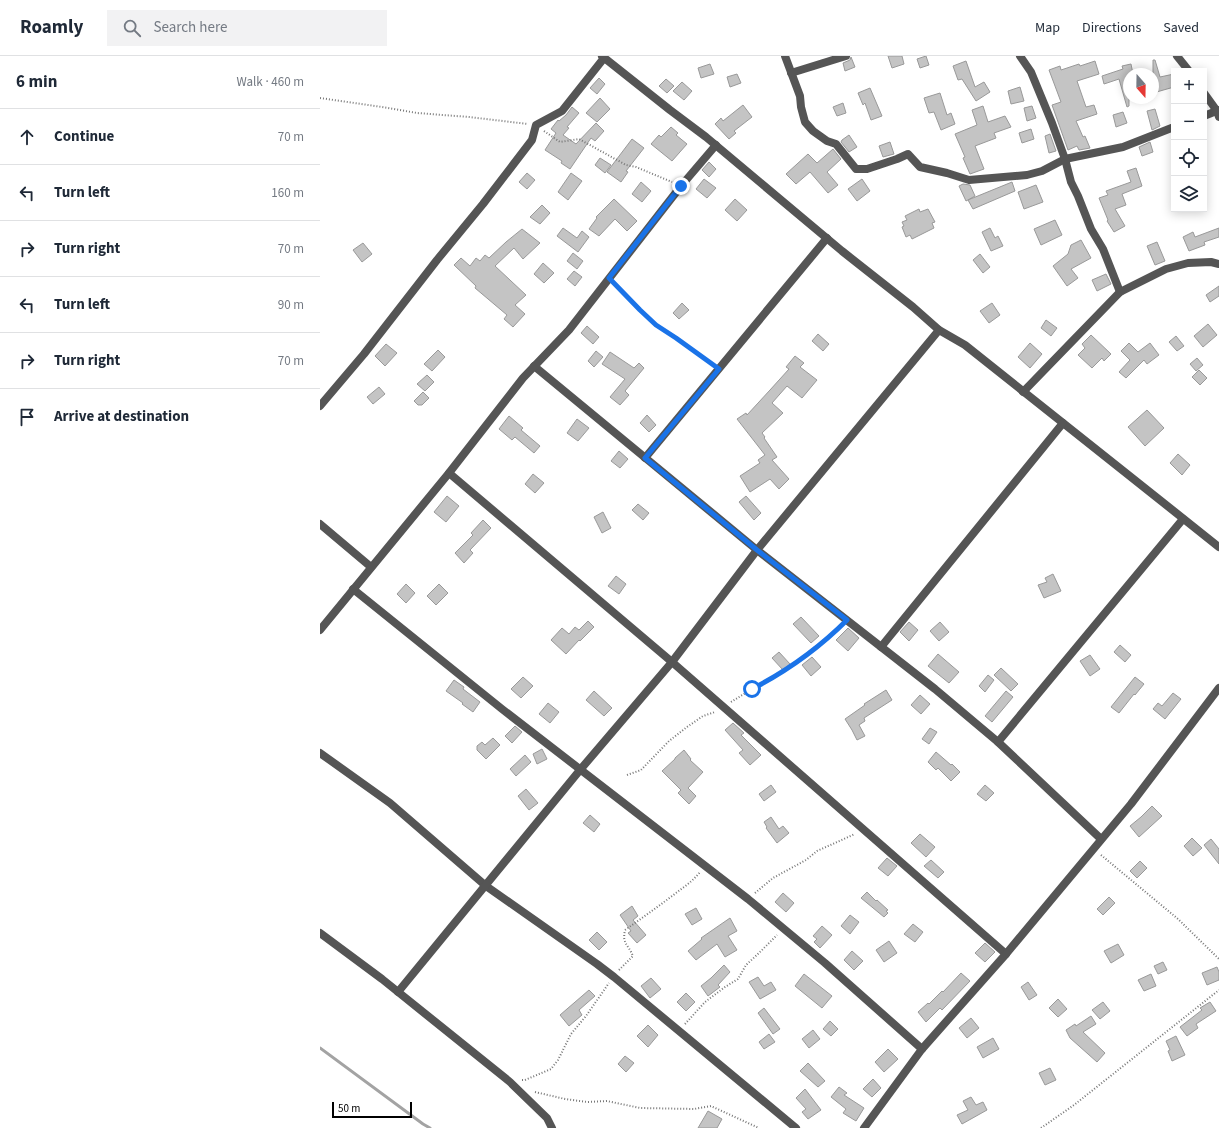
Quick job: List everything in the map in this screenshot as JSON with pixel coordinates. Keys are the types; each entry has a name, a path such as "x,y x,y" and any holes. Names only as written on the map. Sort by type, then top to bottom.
{"street":[{"path":"785,56 800,96 805,122 813,131 827,141 836,144 856,169 867,169 908,154 920,167 969,180 1027,175 1042,171 1065,159 1123,147 1171,128"},
{"path":"791,73 846,56"},
{"path":"1020,56 1031,72 1052,123 1065,159 1071,182 1091,229 1103,249 1120,292"},
{"path":"1177,56 1187,68"},
{"path":"320,406 364,354 532,140 536,125 562,111 603,57 716,145 939,330 965,346 1219,548"},
{"path":"1207,97 1218,112 1207,115"},
{"path":"320,630 449,472 523,378 569,330 681,186 716,145"},
{"path":"645,458 827,238"},
{"path":"1023,392 1120,292 1166,269 1188,263 1211,262 1219,264"},
{"path":"398,992 580,770 672,662 757,550 939,330"},
{"path":"534,366 757,550 935,689 998,742 1101,839"},
{"path":"881,647 1063,423"},
{"path":"449,472 723,706 1006,954"},
{"path":"998,742 1183,519"},
{"path":"320,524 371,567"},
{"path":"353,589 580,770 748,899 826,963 922,1049"},
{"path":"864,1128 922,1049 1006,954 1094,849 1131,804 1219,688"},
{"path":"320,753 390,803 486,886 614,977 796,1128"},
{"path":"320,933 398,992 510,1082 547,1118 552,1128"}],"path":[{"path":"320,98 417,113 469,117 536,125 560,142 579,139 626,165 636,167 681,186"},
{"path":"609,278 636,307 656,325 719,369"},
{"path":"627,775 641,770 669,741 703,716 718,710 752,689 774,678 794,664 835,632 847,620"},
{"path":"748,899 773,878 806,860 817,851 852,836 863,829"},
{"path":"1094,849 1178,919 1219,959"},
{"path":"510,1082 525,1080 551,1069 558,1060 571,1034 586,1016 620,968 633,956 623,937 625,930 696,878 705,866"},
{"path":"679,1031 705,1002 738,979 746,965 760,954 782,928"},
{"path":"1041,1128 1074,1105 1219,990"},
{"path":"530,1091 573,1100 587,1102 607,1101 640,1108 694,1109 711,1106 759,1128"}],"building":[{"path":"888,56 902,56 904,64 892,68"},
{"path":"926,56 929,65 920,68 917,59"},
{"path":"851,57 855,67 845,71 843,63 850,60"},
{"path":"1153,60 1155,60 1157,68 1153,68"},
{"path":"966,61 975,87 984,82 990,92 976,101 962,79 958,80 953,66"},
{"path":"1095,61 1099,74 1077,81 1086,107 1094,105 1097,114 1076,121 1090,148 1079,150 1077,146 1068,150 1052,105 1061,102 1049,70 1060,66 1061,70"},
{"path":"710,64 714,74 701,78 698,68"},
{"path":"1131,64 1132,68 1123,69 1122,66"},
{"path":"1123,69 1123,93 1119,79 1104,84 1102,76"},
{"path":"737,74 741,83 730,87 727,77"},
{"path":"1159,74 1160,77 1171,75 1171,88 1159,91"},
{"path":"599,78 605,84 597,94 590,88"},
{"path":"666,79 674,86 667,93 659,86"},
{"path":"682,82 692,91 684,100 673,91"},
{"path":"1020,87 1024,101 1011,104 1008,91"},
{"path":"870,88 882,116 871,120 865,103 863,105 858,93"},
{"path":"940,93 947,115 951,113 955,124 941,130 934,112 929,113 924,98"},
{"path":"600,98 610,109 597,122 586,113"},
{"path":"843,103 846,113 837,116 833,107"},
{"path":"743,105 752,117 734,131 736,133 729,139 715,124 721,118 723,121"},
{"path":"983,106 988,122 1005,116 1011,127 994,133 996,138 975,146 984,169 970,174 963,158 965,157 955,134 977,125 972,110"},
{"path":"1032,106 1036,118 1027,121 1024,108"},
{"path":"572,107 579,113 567,127 569,128 563,135 576,144 596,123 604,131 595,141 591,138 570,169 561,163 562,161 545,150 556,133 551,129"},
{"path":"1155,109 1160,126 1152,130 1147,111"},
{"path":"1123,112 1127,123 1116,127 1113,115"},
{"path":"671,127 678,133 676,135 687,144 672,161 651,144 659,135 661,137"},
{"path":"1031,129 1034,139 1022,143 1019,133"},
{"path":"1050,134 1056,151 1049,153 1045,136"},
{"path":"849,135 857,147 849,152 841,142"},
{"path":"632,139 644,148 626,171 628,172 621,182 607,172"},
{"path":"890,142 894,154 883,157 879,146"},
{"path":"1150,142 1153,152 1142,156 1139,147"},
{"path":"833,149 841,159 827,172 838,185 828,193 810,172 796,184 786,174 808,154 817,163"},
{"path":"600,158 611,165 605,173 595,165"},
{"path":"709,162 716,169 709,177 702,170"},
{"path":"1136,168 1142,186 1122,194 1126,205 1115,209 1125,226 1114,232 1107,221 1108,220 1099,198 1108,195 1106,191 1131,182 1127,171"},
{"path":"527,173 535,180 527,189 519,182"},
{"path":"571,173 582,181 568,200 558,192"},
{"path":"704,179 716,188 707,198 696,189"},
{"path":"862,179 870,191 857,201 848,189"},
{"path":"641,182 651,191 642,202 632,194"},
{"path":"1012,182 1015,191 973,209 968,200"},
{"path":"963,184 970,185 975,196 966,201 959,186"},
{"path":"1036,185 1043,202 1024,209 1018,192"},
{"path":"614,199 637,221 627,231 615,219 599,236 589,229 597,218 596,217"},
{"path":"735,199 747,210 737,221 725,210"},
{"path":"542,205 550,213 540,224 530,217"},
{"path":"919,209 920,212 928,209 935,222 932,223 934,228 912,239 910,235 906,237 902,227 904,226 902,222 907,220 905,216"},
{"path":"1055,220 1062,235 1041,245 1034,229"},
{"path":"563,228 577,238 582,231 589,237 578,252 557,236"},
{"path":"990,228 995,238 998,236 1003,246 991,251 982,232"},
{"path":"1219,228 1219,237 1204,242 1205,245 1189,251 1183,237 1193,232 1195,237"},
{"path":"522,229 540,243 523,259 514,248 495,266 526,295 515,305 525,314 513,327 504,319 507,315 475,288 476,286 454,265 461,258 470,266 476,258 480,261 485,255 489,258"},
{"path":"1081,240 1091,258 1071,269 1078,278 1067,286 1053,266 1068,254 1071,245"},
{"path":"1157,242 1165,261 1155,265 1147,246"},
{"path":"363,243 372,254 362,262 353,250"},
{"path":"573,253 583,261 577,269 567,261"},
{"path":"980,254 990,267 983,273 973,260"},
{"path":"543,263 554,273 544,283 534,274"},
{"path":"574,271 582,277 575,286 567,279"},
{"path":"1106,274 1111,284 1097,291 1092,280"},
{"path":"1219,286 1219,296 1210,302 1206,295"},
{"path":"682,303 689,310 679,319 673,313"},
{"path":"992,303 1000,315 989,323 980,311"},
{"path":"1046,320 1057,328 1051,336 1041,328"},
{"path":"1208,324 1217,335 1203,347 1194,336"},
{"path":"587,326 599,337 593,344 581,333"},
{"path":"818,334 829,344 823,351 812,341"},
{"path":"1091,335 1111,354 1104,361 1102,358 1092,368 1078,355 1085,348 1082,344"},
{"path":"1176,336 1184,346 1177,351 1169,342"},
{"path":"1030,343 1042,354 1030,368 1018,357"},
{"path":"1129,343 1138,352 1150,343 1159,355 1147,364 1144,360 1126,378 1119,372 1130,360 1121,351"},
{"path":"386,344 397,353 385,366 375,356"},
{"path":"438,350 445,357 432,371 424,364"},
{"path":"596,351 603,357 594,367 588,361"},
{"path":"610,352 634,368 639,363 644,368 625,391 629,395 620,405 610,397 625,379 602,364"},
{"path":"795,356 804,363 800,367 817,380 802,398 787,386 772,403 783,413 762,433 777,457 772,460 789,479 779,489 770,479 750,492 740,476 760,463 758,460 765,455 737,419 746,413 747,415 789,369 786,367"},
{"path":"1197,358 1203,365 1196,371 1190,364"},
{"path":"1199,370 1207,378 1200,385 1192,377"},
{"path":"427,375 434,382 425,391 417,384"},
{"path":"379,387 385,394 373,404 367,397"},
{"path":"423,392 429,398 422,405 418,405 414,401"},
{"path":"1147,410 1164,428 1145,446 1128,427"},
{"path":"647,415 656,425 649,432 640,423"},
{"path":"509,416 523,428 521,430 540,446 534,453 515,437 512,440 499,429"},
{"path":"577,419 589,428 578,441 567,433"},
{"path":"619,451 628,459 620,468 611,461"},
{"path":"1178,454 1190,465 1182,475 1170,463"},
{"path":"533,474 544,483 535,493 525,484"},
{"path":"447,496 459,506 446,522 434,512"},
{"path":"746,496 761,513 754,520 739,502"},
{"path":"638,504 649,513 643,520 632,510"},
{"path":"603,512 611,528 602,533 594,517"},
{"path":"483,520 491,528 470,550 473,553 464,563 455,553 473,535 471,533"},
{"path":"1053,574 1061,591 1044,598 1038,585 1047,582 1045,578"},
{"path":"616,576 626,584 619,594 608,586"},
{"path":"406,584 415,593 406,603 397,594"},
{"path":"439,584 448,593 436,605 427,596"},
{"path":"801,617 819,636 811,643 793,624"},
{"path":"588,621 594,627 566,654 551,640 562,628 569,634 575,627 579,630"},
{"path":"909,622 918,630 909,641 900,632"},
{"path":"940,622 949,632 939,641 930,631"},
{"path":"848,628 859,638 848,651 836,640"},
{"path":"1120,645 1131,655 1125,662 1114,652"},
{"path":"779,652 790,664 783,670 772,658"},
{"path":"938,654 959,672 949,683 928,666"},
{"path":"1090,655 1100,669 1090,676 1080,661"},
{"path":"812,657 821,667 811,676 802,665"},
{"path":"1001,668 1018,684 1011,691 994,675"},
{"path":"988,675 994,680 985,692 979,686"},
{"path":"523,677 533,686 521,698 511,689"},
{"path":"1135,677 1144,684 1119,713 1111,707"},
{"path":"454,680 480,702 473,712 446,691"},
{"path":"886,690 892,700 864,718 865,721 859,725 865,736 857,740 845,719 865,705 864,704"},
{"path":"594,691 612,708 604,716 586,700"},
{"path":"1006,691 1013,697 992,722 985,716"},
{"path":"1173,693 1181,699 1165,719 1153,709 1158,703 1162,706"},
{"path":"920,695 930,704 921,714 911,705"},
{"path":"548,703 559,712 550,723 539,714"},
{"path":"733,723 744,733 741,735 761,755 750,765 739,753 743,750 725,730"},
{"path":"515,726 522,732 512,743 505,736"},
{"path":"930,728 937,732 929,744 922,739"},
{"path":"493,738 500,745 486,759 477,750 477,746 482,742 485,745"},
{"path":"542,749 547,759 537,764 533,754"},
{"path":"684,750 691,759 690,760 703,772 688,788 696,796 689,804 678,793 681,790 662,771"},
{"path":"936,752 960,772 951,781 938,768 936,770 928,762"},
{"path":"525,755 531,762 516,776 510,769"},
{"path":"771,785 776,792 764,801 759,794"},
{"path":"985,785 994,793 986,801 977,794"},
{"path":"526,789 538,803 529,810 518,796"},
{"path":"1152,806 1162,816 1139,837 1130,826"},
{"path":"590,815 600,824 594,832 583,823"},
{"path":"771,817 779,829 783,826 789,833 777,843 766,828 767,827 764,822"},
{"path":"920,834 935,847 926,857 911,843"},
{"path":"1192,838 1202,848 1193,856 1184,846"},
{"path":"1211,839 1219,849 1219,864 1204,845"},
{"path":"887,858 897,866 888,876 878,868"},
{"path":"931,860 944,872 938,878 924,866"},
{"path":"1140,861 1147,868 1137,878 1130,871"},
{"path":"867,892 888,910 886,911 888,913 884,917 861,898"},
{"path":"783,893 794,903 786,912 775,902"},
{"path":"1109,897 1115,903 1103,915 1097,909"},
{"path":"632,906 638,916 633,920 646,935 637,943 628,933 631,931 620,915"},
{"path":"696,908 702,919 692,925 685,914"},
{"path":"850,915 859,922 850,934 841,926"},
{"path":"730,918 737,931 728,936 737,950 725,957 717,944 696,960 688,951 702,939 701,938"},
{"path":"913,924 923,932 915,942 904,934"},
{"path":"822,926 832,935 820,948 814,942 817,939 813,936"},
{"path":"597,932 607,942 599,950 589,940"},
{"path":"889,941 897,953 884,962 876,950"},
{"path":"985,943 995,952 985,962 975,953"},
{"path":"1118,944 1124,955 1111,963 1104,951"},
{"path":"852,951 863,961 854,970 844,960"},
{"path":"1163,962 1167,970 1158,974 1154,966"},
{"path":"724,965 730,972 718,985 720,987 708,996 701,986"},
{"path":"1217,967 1219,972 1219,980 1207,985 1202,973"},
{"path":"961,973 970,981 942,1010 940,1008 926,1022 918,1012 928,1003 929,1004 942,991 943,992"},
{"path":"804,974 832,996 822,1008 795,986"},
{"path":"1151,974 1156,986 1144,991 1138,980"},
{"path":"758,977 764,986 771,982 776,990 760,999 749,982"},
{"path":"651,978 661,989 650,998 641,986"},
{"path":"1028,982 1037,995 1029,1000 1021,987"},
{"path":"589,990 595,996 579,1010 582,1015 569,1026 560,1015"},
{"path":"686,993 695,1002 686,1011 677,1002"},
{"path":"1058,999 1067,1009 1058,1017 1049,1008"},
{"path":"1103,1002 1110,1011 1100,1019 1092,1010"},
{"path":"1210,1002 1216,1011 1196,1024 1198,1028 1187,1036 1180,1027 1202,1010 1200,1008"},
{"path":"764,1008 780,1029 773,1034 758,1013"},
{"path":"1091,1016 1096,1024 1083,1032 1105,1053 1097,1062 1070,1038 1066,1030 1075,1024 1076,1026"},
{"path":"971,1018 979,1028 967,1038 959,1028"},
{"path":"830,1021 838,1029 831,1036 823,1029"},
{"path":"648,1025 658,1035 648,1047 637,1036"},
{"path":"813,1030 820,1039 809,1048 802,1039"},
{"path":"769,1034 775,1042 764,1049 759,1042"},
{"path":"1176,1036 1185,1055 1172,1061 1168,1051 1170,1050 1166,1041"},
{"path":"993,1038 999,1049 983,1058 977,1047"},
{"path":"888,1049 898,1059 884,1072 875,1062"},
{"path":"625,1056 634,1063 626,1072 618,1064"},
{"path":"808,1063 825,1081 818,1087 800,1071"},
{"path":"1050,1068 1056,1080 1045,1085 1039,1073"},
{"path":"873,1079 881,1088 872,1097 863,1089"},
{"path":"839,1087 847,1093 844,1095 864,1108 856,1121 843,1113 846,1109 831,1097"},
{"path":"805,1089 821,1110 808,1119 802,1112 806,1109 796,1098"},
{"path":"971,1097 976,1105 983,1102 987,1110 962,1124 957,1115 968,1110 963,1101"},
{"path":"708,1111 722,1119 717,1128 698,1128"}],"waterway":[{"path":"320,1048 430,1128"}],"route":[{"path":"681,186 609,278 628,299 656,325 719,369 645,458 757,550 847,620 835,632 794,664 774,678 752,689"}]}
